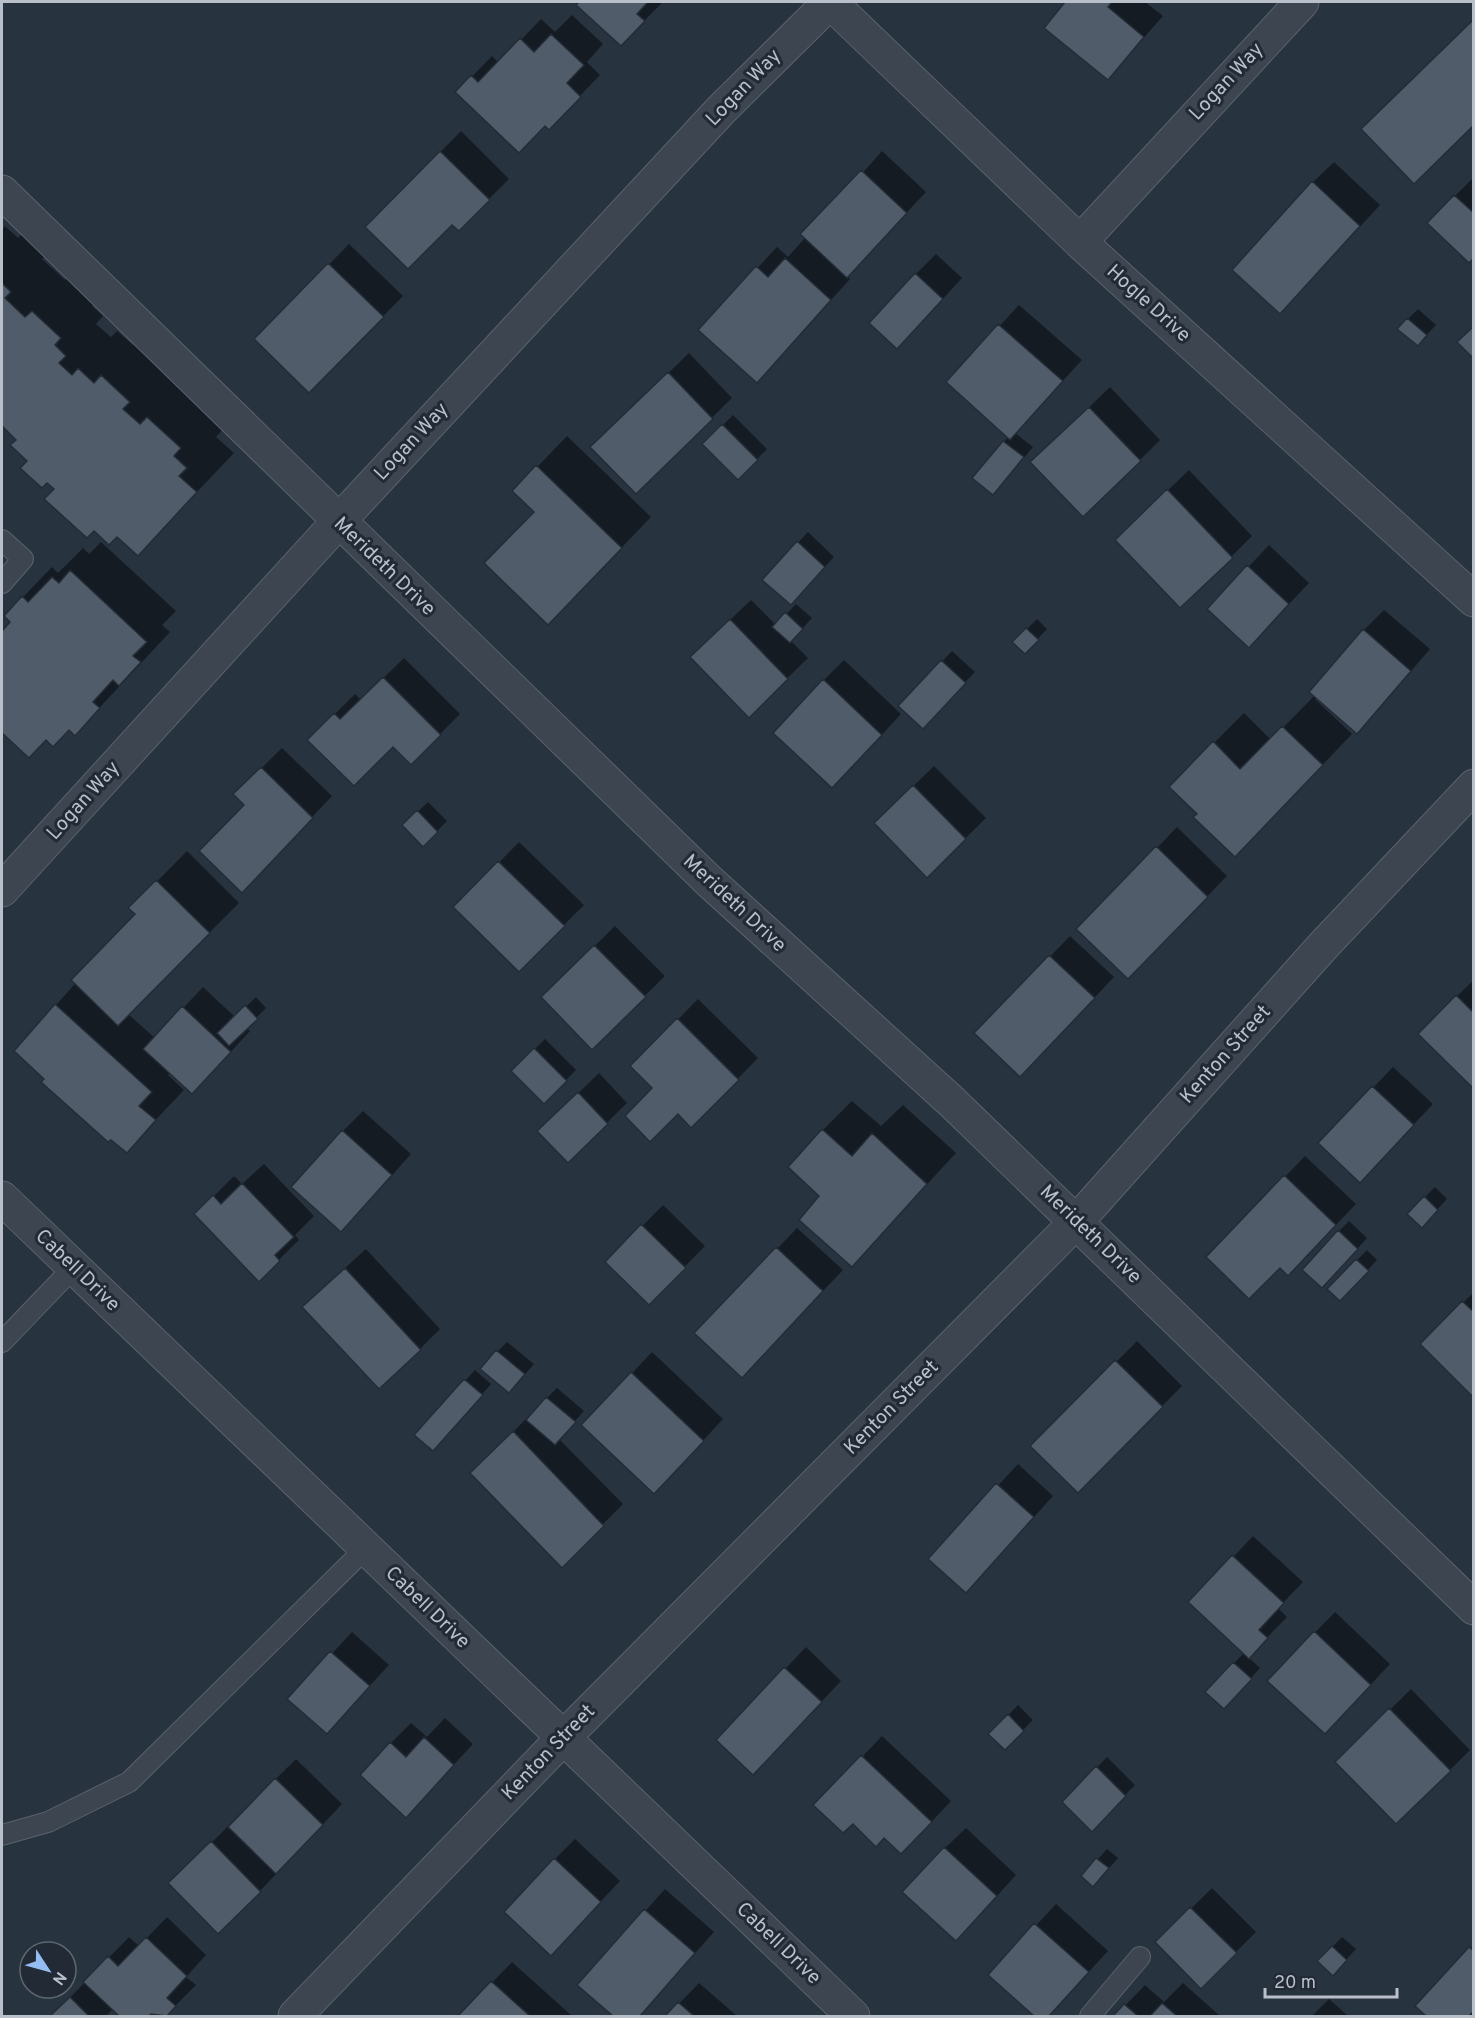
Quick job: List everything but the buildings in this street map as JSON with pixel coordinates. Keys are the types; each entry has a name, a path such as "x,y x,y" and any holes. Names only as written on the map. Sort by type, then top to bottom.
{"street":[{"name":"Hogle Drive","path":"830,2 1080,242 1473,600"},
{"name":"Logan Way","path":"2,890 338,522 721,110 830,2"},
{"name":"Logan Way","path":"1080,242 1302,2"},
{"name":"Merideth Drive","path":"2,192 338,522 709,881 952,1102 1473,1608"},
{"name":"Kenton Street","path":"295,2016 563,1738 1077,1221 1323,946 1473,786"},
{"name":"Cabell Drive","path":"2,1198 853,2016"}],"lane":[{"path":"2,540 23,559 2,583"},
{"path":"2,1342 73,1268"},
{"path":"2,1835 48,1822 129,1782 365,1548"},
{"path":"1089,2016 1140,1957"}]}
